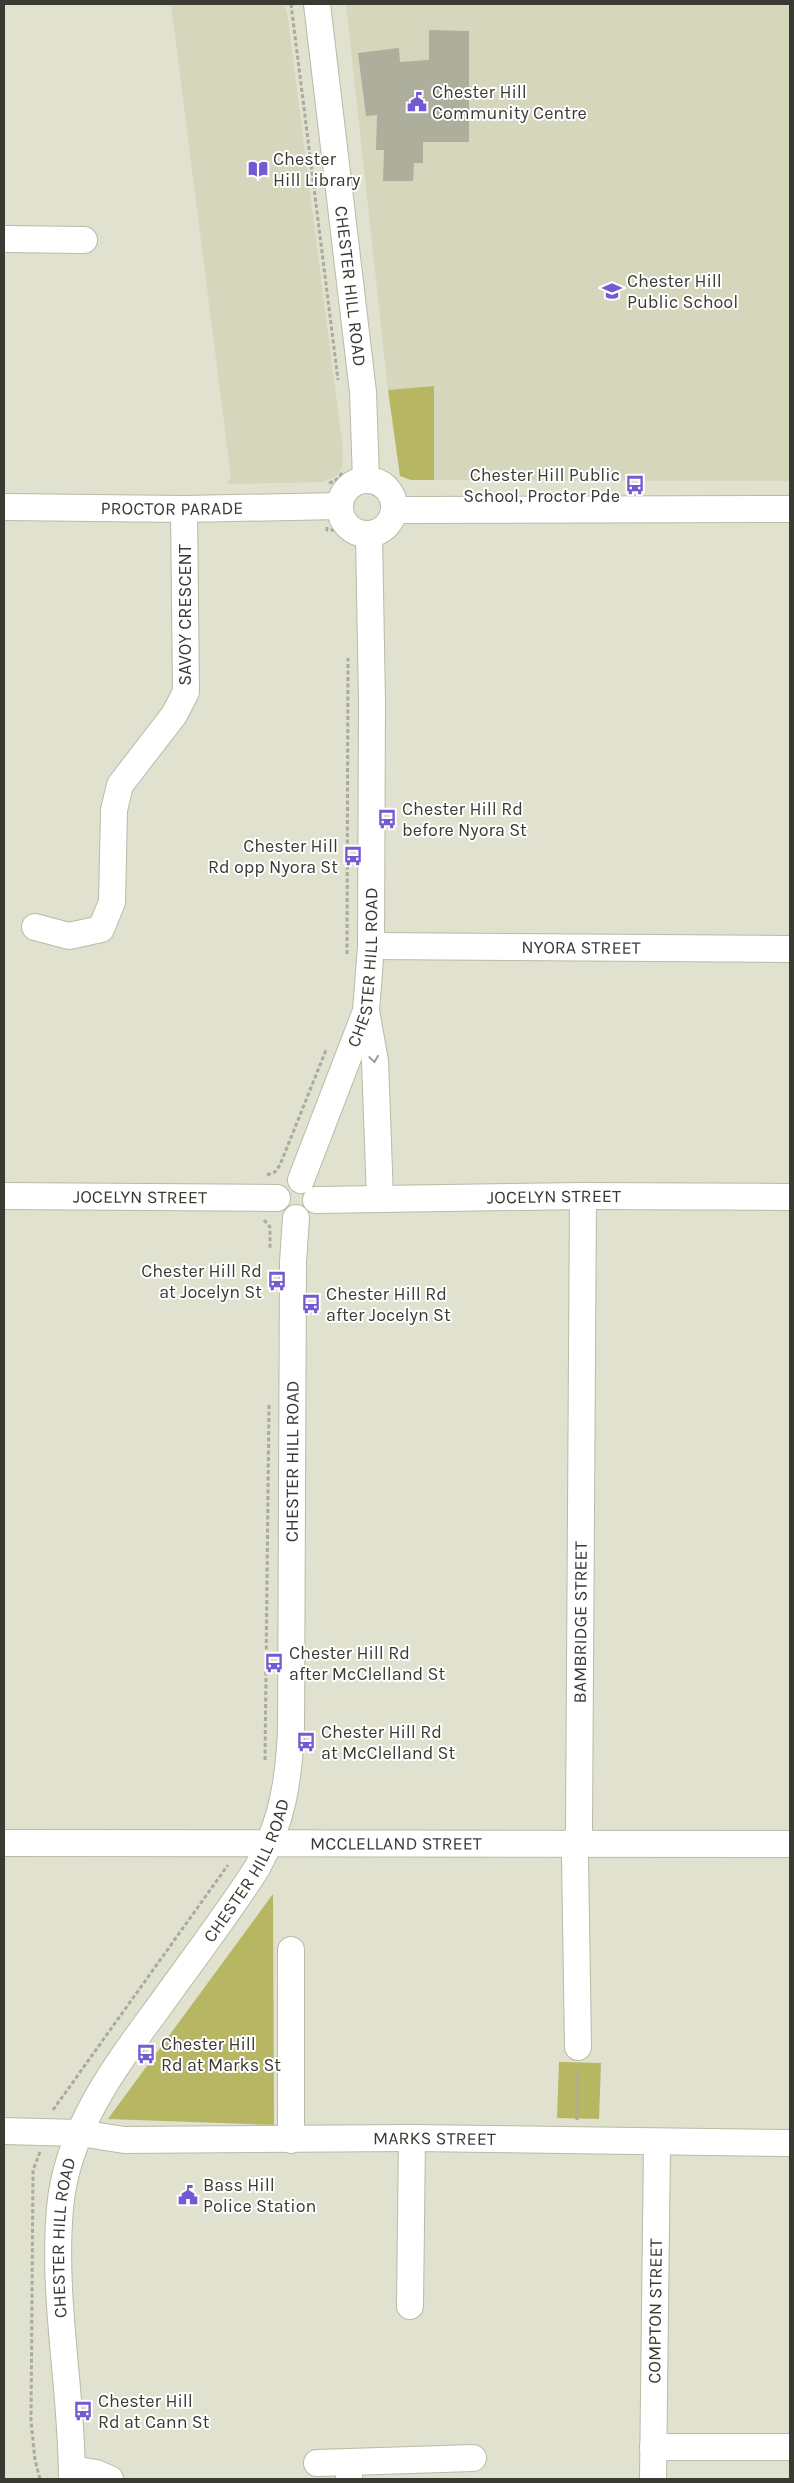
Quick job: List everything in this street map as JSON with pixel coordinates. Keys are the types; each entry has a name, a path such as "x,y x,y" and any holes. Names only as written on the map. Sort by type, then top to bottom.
{"street":[{"name":"CHESTER HILL ROAD","path":"316,4 362,392 356,475"},
{"path":"4,239 84,240"},
{"path":"356,475 384,485 394,501 394,510 388,525 382,530 358,536 359,533 346,524 340,506 344,493 356,475"},
{"name":"PROCTOR PARADE","path":"4,507 184,509 340,506"},
{"name":"SAVOY CRESCENT","path":"35,927 69,936 100,929 112,902 114,810 120,785 174,715 186,692 184,509"},
{"path":"394,510 790,509"},
{"name":"CHESTER HILL ROAD","path":"309,1190 366,1010 371,946 372,692 358,536"},
{"name":"NYORA STREET","path":"371,946 790,949"},
{"path":"366,1010 375,1061 380,1198"},
{"path":"292,1180 309,1190 308,1214 296,1218 282,1212 271,1187 279,1190 284,1183 292,1180"},
{"name":"JOCELYN STREET","path":"4,1196 271,1187"},
{"name":"JOCELYN STREET","path":"309,1190 380,1198 583,1196 790,1198"},
{"name":"BAMBRIDGE STREET","path":"578,2047 577,1843 579,1818 583,1196"},
{"name":"CHESTER HILL ROAD","path":"72,2474 59,2300 58,2247 60,2206 68,2166 80,2133 101,2089 241,1892 270,1844 286,1793 291,1733 293,1262 296,1218"},
{"name":"MCCLELLAND STREET","path":"4,1843 790,1844"},
{"path":"291,1950 291,2140"},
{"name":"MARKS STREET","path":"4,2131 80,2133 124,2140 412,2138 790,2144"},
{"path":"410,2306 412,2138"},
{"name":"COMPTON STREET","path":"653,2479 657,2143"},
{"path":"653,2446 790,2447"},
{"path":"317,2463 349,2471 473,2458"},
{"path":"72,2474 96,2473 110,2479"}],"path":[{"path":"291,4 338,383"},
{"path":"326,484 356,475"},
{"path":"328,530 340,530 358,536"},
{"path":"347,959 348,653"},
{"path":"271,1187 275,1172 280,1165 327,1045"},
{"path":"264,1220 268,1222 270,1227 270,1255"},
{"path":"265,1768 269,1394"},
{"path":"50,2118 52,2111 222,1875"},
{"path":"575,2141 578,2047"},
{"path":"40,2479 35,2460 31,2403 33,2170 42,2148"}],"shaded area":[{"path":"171,4 283,4 287,12 343,450 342,468 336,476 323,482 226,484 231,477"},
{"name":"Chester Hill Public School","path":"346,4 790,4 790,481 434,480 434,386 388,390"},
{"path":"434,386 434,480 411,480 400,476 388,390"},
{"path":"273,1894 274,2125 108,2119"},
{"path":"559,2062 601,2063 599,2119 557,2118"}],"building":[{"name":"Chester Hill Community Centre","path":"429,30 469,31 469,142 423,142 423,163 414,163 413,181 383,181 384,150 376,150 377,115 366,116 358,53 399,48 400,62 429,60"}],"place":[{"name":"Chester Hill Community Centre","path":"417,102"},
{"name":"Chester Hill Library","path":"258,169"},
{"name":"Chester Hill Public School","path":"612,291"},
{"name":"Chester Hill Public School, Proctor Pde","path":"635,485"},
{"name":"Chester Hill Rd before Nyora St","path":"387,819"},
{"name":"Chester Hill Rd opp Nyora St","path":"353,856"},
{"name":"Chester Hill Rd at Jocelyn St","path":"277,1281"},
{"name":"Chester Hill Rd after Jocelyn St","path":"311,1304"},
{"name":"Chester Hill Rd after McClelland St","path":"274,1663"},
{"name":"Chester Hill Rd at McClelland St","path":"306,1742"},
{"name":"Chester Hill Rd at Marks St","path":"146,2054"},
{"name":"Bass Hill Police Station","path":"188,2195"},
{"name":"Chester Hill Rd at Cann St","path":"83,2411"}]}
